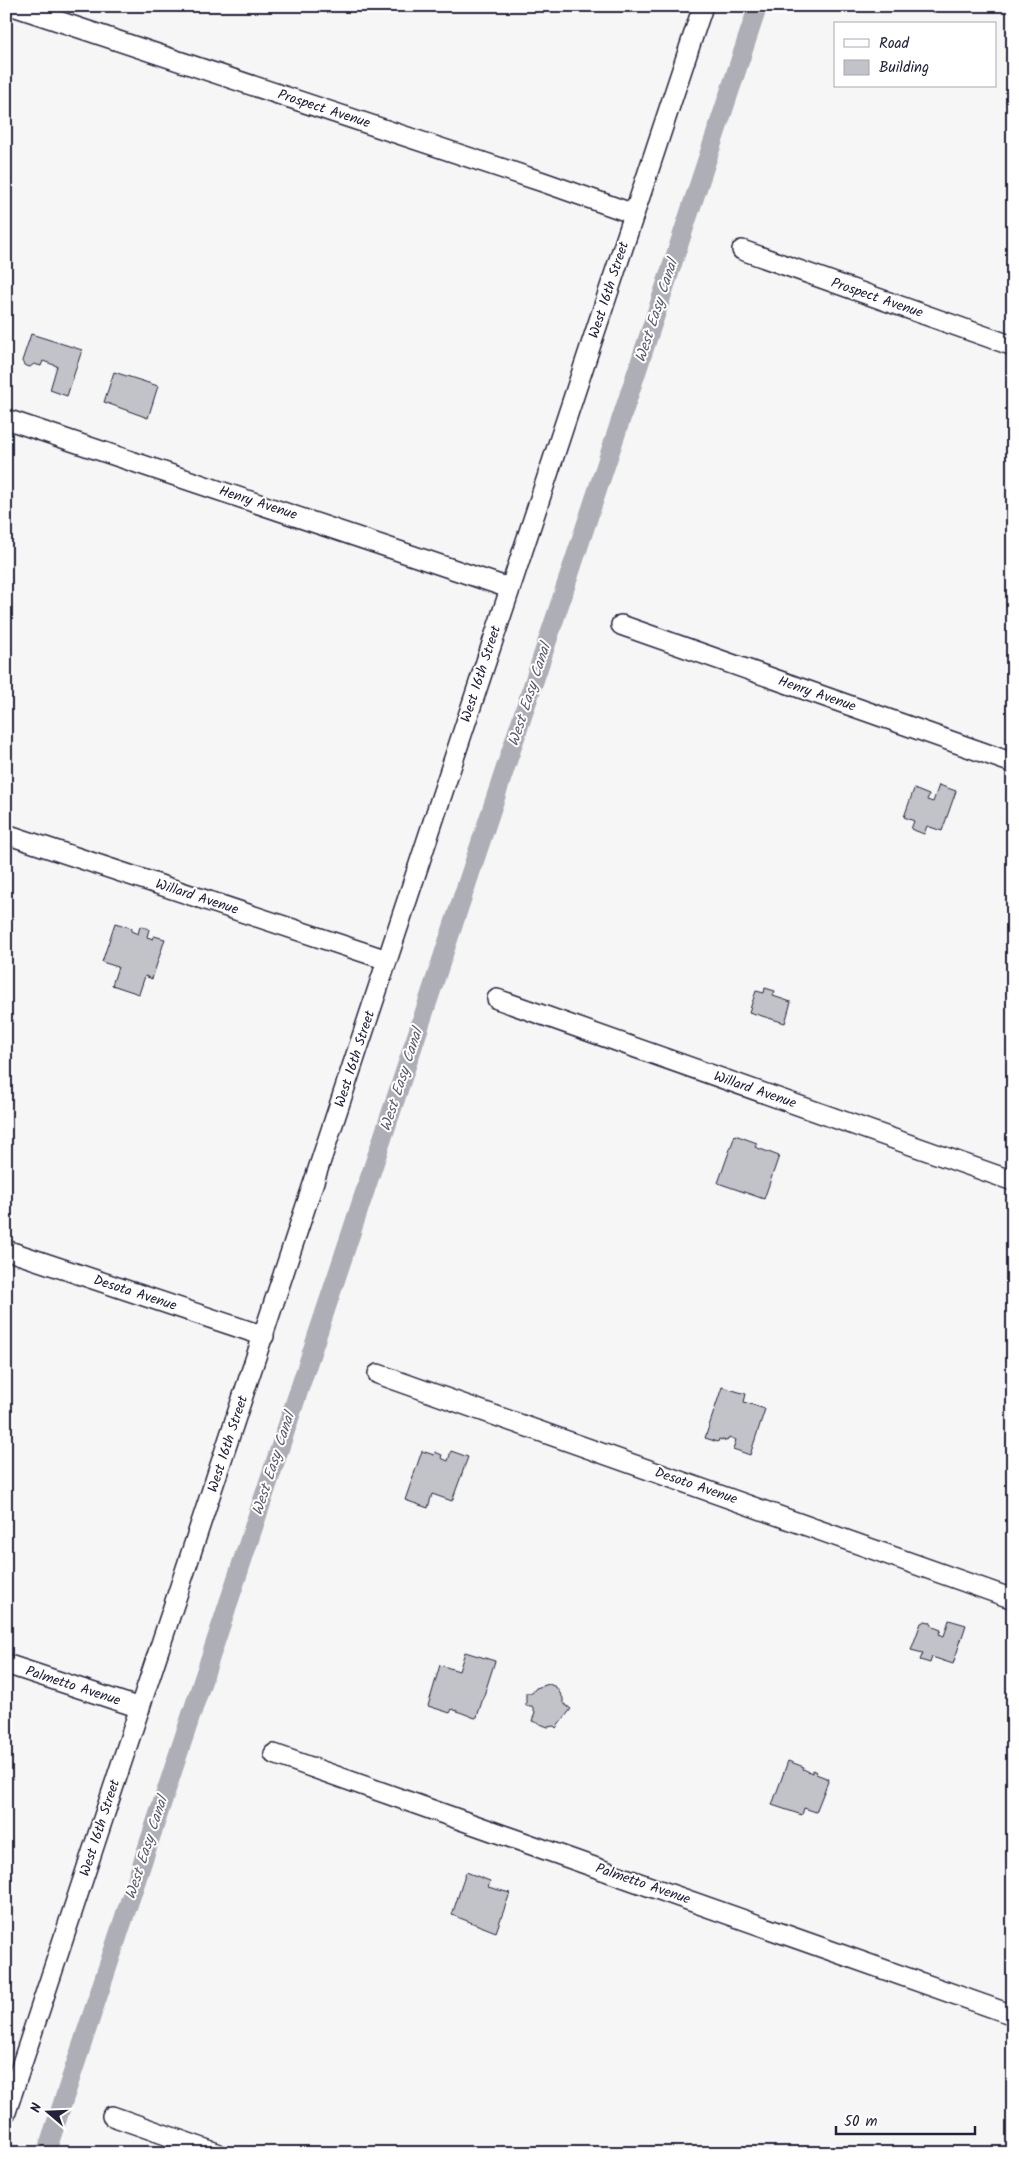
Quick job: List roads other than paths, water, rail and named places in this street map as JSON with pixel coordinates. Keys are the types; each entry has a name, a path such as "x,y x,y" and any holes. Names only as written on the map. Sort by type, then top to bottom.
{"street":[{"name":"Prospect Avenue","path":"13,6 634,214"},
{"name":"West 16th Street","path":"6,2112 11,2083 140,1708 264,1336 703,6"},
{"name":"Prospect Avenue","path":"742,250 1013,346"},
{"name":"Henry Avenue","path":"6,419 510,588"},
{"name":"Henry Avenue","path":"621,625 1013,763"},
{"name":"Willard Avenue","path":"6,834 387,960"},
{"name":"Willard Avenue","path":"497,999 1013,1181"},
{"name":"Desota Avenue","path":"6,1250 264,1336"},
{"name":"Desoto Avenue","path":"378,1374 1013,1599"},
{"name":"Palmetto Avenue","path":"6,1664 140,1708"},
{"name":"Palmetto Avenue","path":"274,1754 1013,2015"},
{"path":"112,2116 217,2153"}],"waterway":[{"name":"West Easy Canal","path":"46,2153 758,6"}]}
